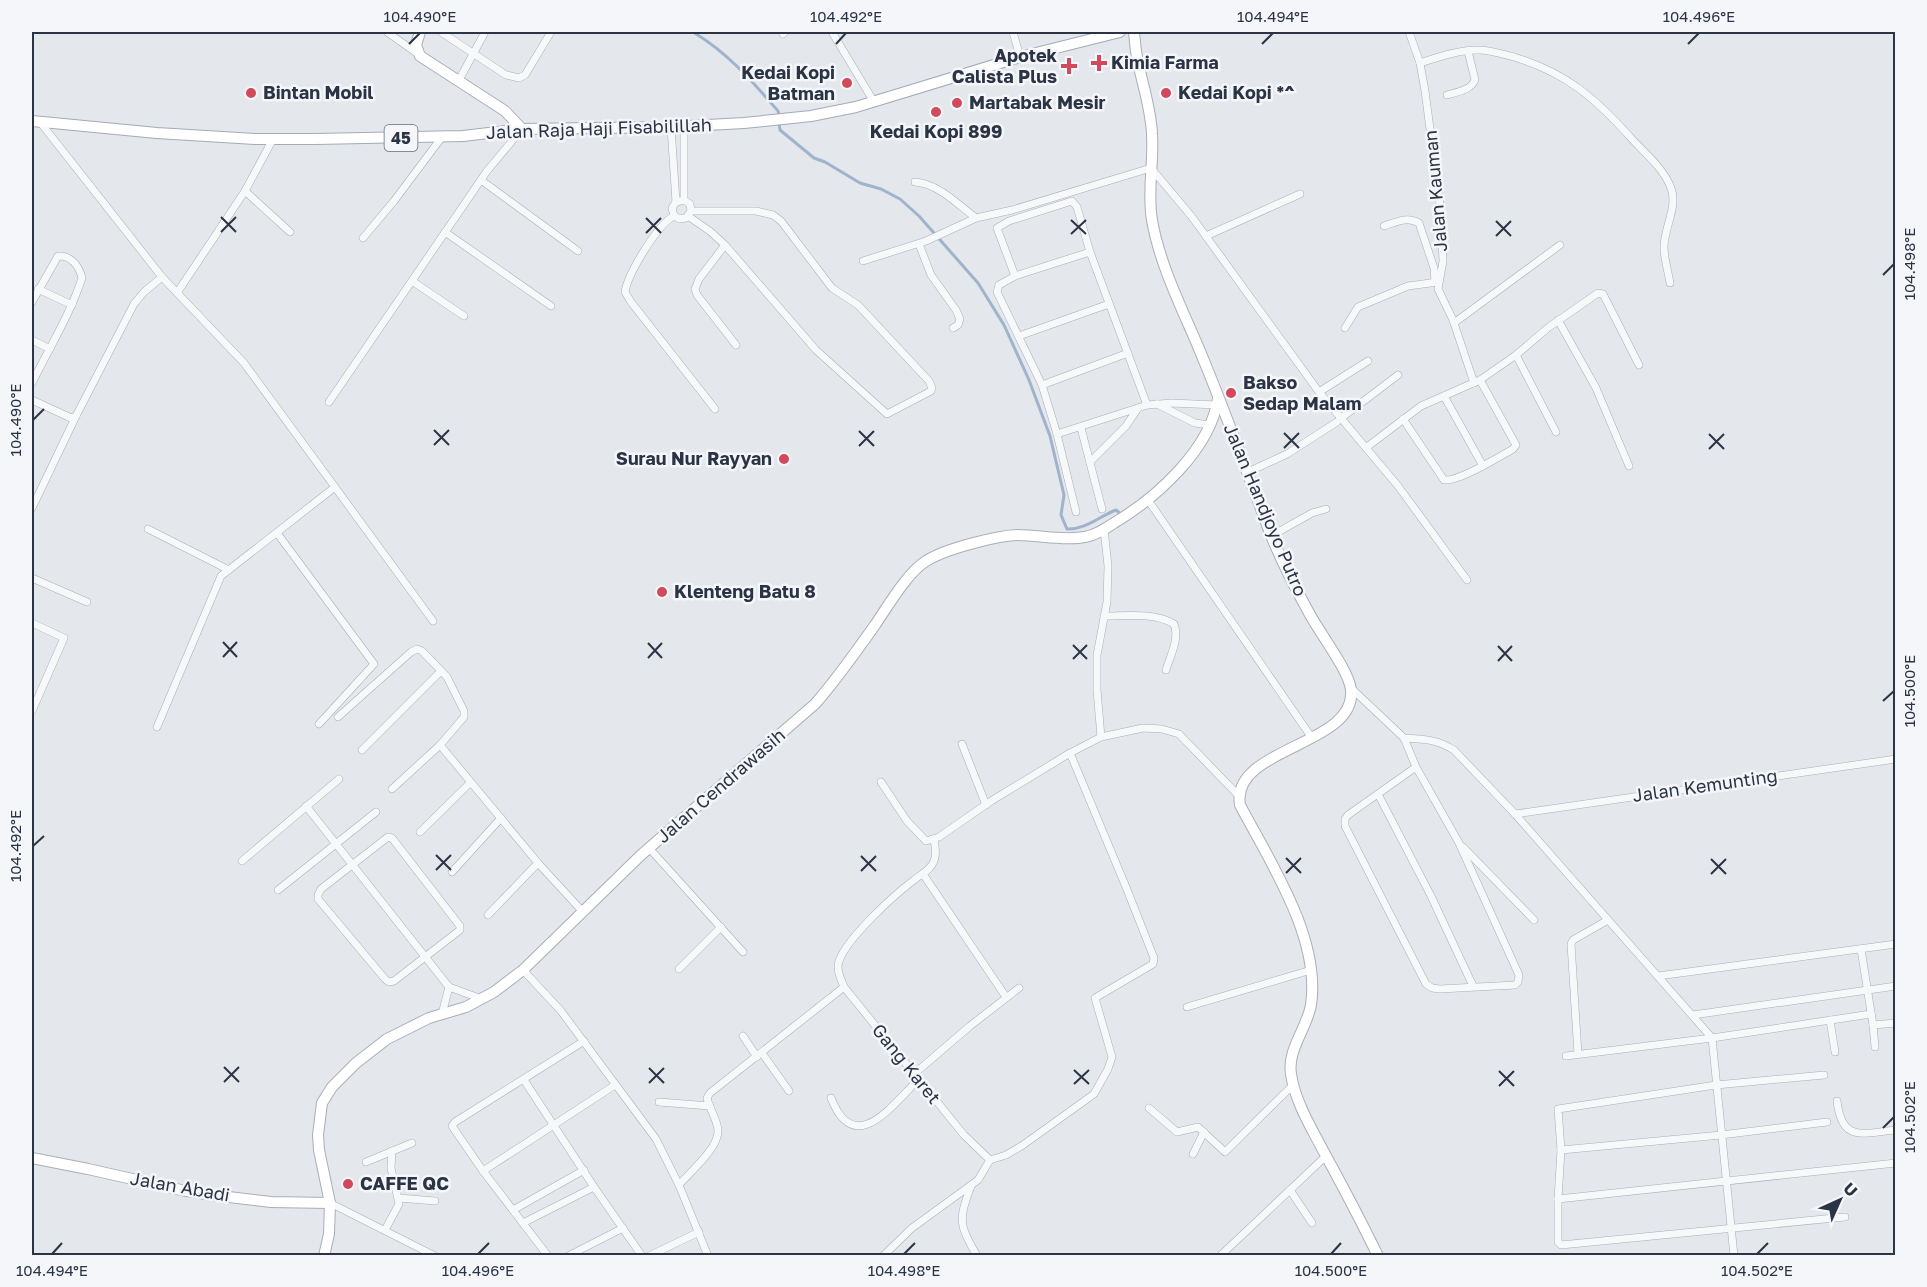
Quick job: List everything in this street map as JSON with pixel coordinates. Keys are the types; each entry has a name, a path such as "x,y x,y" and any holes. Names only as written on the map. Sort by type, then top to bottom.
{"street":[{"path":"329,402 377,328 481,180 522,129 505,111 387,32"},
{"path":"420,32 416,45 420,56"},
{"path":"441,32 506,75 519,78 525,75 551,32"},
{"path":"459,80 485,32"},
{"path":"832,32 874,102"},
{"path":"1013,32 1020,57"},
{"name":"Jalan Raja Haji Fisabilillah","path":"36,121 158,134 273,139 442,137 522,129 671,127 771,120 811,116 874,102 1020,57 1120,32"},
{"name":"Jalan Handjoyo Putro","path":"1134,32 1138,64 1151,118 1153,136 1152,220 1163,261 1271,536 1307,611 1344,671 1351,688"},
{"name":"Jalan Kauman","path":"1409,32 1420,63 1441,212 1443,261 1437,282 1438,289 1454,322 1477,381 1516,445 1483,466"},
{"path":"1420,63 1444,55 1468,51 1498,52 1531,62 1563,77 1604,108 1671,186 1673,195 1664,247 1670,283"},
{"path":"1447,95 1474,84 1468,51"},
{"path":"36,121 162,277 244,363 433,621"},
{"path":"674,216 672,208 680,201 684,126"},
{"path":"671,127 680,201"},
{"path":"363,238 442,137"},
{"path":"177,293 245,191 273,139"},
{"path":"863,261 919,244 975,218 1022,208 1151,168 1206,236 1338,420 1367,447 1467,580"},
{"path":"481,180 578,251"},
{"path":"915,182 928,184 938,189 975,218"},
{"path":"245,191 290,232"},
{"path":"1206,236 1300,194"},
{"path":"680,201 690,204 690,214 725,245 816,350 887,414 931,391 932,388 929,381 858,305 832,288 781,221 773,215 756,211 690,214 683,219 674,216 654,237 630,276 625,292 715,409"},
{"path":"1015,276 998,228 1009,221 1072,201 1077,207 1090,252 1147,405"},
{"path":"1345,328 1358,307 1408,286 1437,282 1419,223 1406,219 1384,226"},
{"path":"445,232 551,306"},
{"path":"919,244 931,275 960,319 958,325 953,328"},
{"path":"725,245 699,279 695,289 697,296 736,345"},
{"path":"1454,322 1560,245"},
{"path":"1076,512 1057,435 1041,385 997,292 999,285 1015,276 1090,252"},
{"path":"32,302 58,256 66,256 77,264 82,278 72,305 32,384"},
{"path":"32,508 134,304 162,277"},
{"path":"412,281 464,316"},
{"path":"38,289 72,305"},
{"path":"1367,447 1421,406 1477,381 1516,355 1594,294 1603,294 1639,365"},
{"path":"1019,336 1109,304"},
{"path":"1558,320 1596,388 1629,466"},
{"path":"32,340 50,349"},
{"path":"1041,385 1128,353"},
{"path":"1516,355 1556,432"},
{"path":"1319,392 1368,361"},
{"path":"1246,473 1287,454 1338,420 1398,375"},
{"path":"1403,419 1444,480 1454,479 1483,466 1444,396"},
{"path":"32,400 67,417 76,416"},
{"path":"1057,435 1147,405 1218,401"},
{"name":"Jalan Cendrawasih","path":"324,1256 329,1234 330,1203 319,1150 320,1111 327,1093 356,1063 387,1039 411,1026 482,999 523,970 649,848 815,704 836,681 901,587 926,562 950,551 992,538 1017,535 1084,537 1104,529 1148,500 1183,465 1201,442 1210,425 1218,401"},
{"path":"1156,404 1195,423 1210,425"},
{"path":"1090,462 1126,426 1138,407"},
{"path":"1081,428 1102,509"},
{"path":"157,727 221,576 335,487"},
{"path":"1148,500 1312,738"},
{"path":"1271,536 1312,513 1326,509"},
{"path":"148,529 229,570"},
{"path":"1101,737 1097,655 1107,602 1108,566 1104,529"},
{"path":"277,533 374,664 319,724"},
{"path":"32,578 87,602"},
{"path":"1104,616 1143,616 1174,624 1177,630 1176,642 1166,670"},
{"path":"32,623 64,638 32,711"},
{"path":"338,717 417,649 422,651 447,677 463,705 464,717 440,745 392,789"},
{"path":"362,750 441,671"},
{"path":"1351,688 1349,704 1340,719 1312,738 1256,768 1244,783 1239,796 1240,805 1299,919 1311,970 1311,1005 1292,1055 1290,1071 1293,1085 1307,1119 1378,1256"},
{"path":"1351,688 1404,738 1416,766 1459,843 1520,979 1515,985 1432,988 1426,984 1346,826 1345,819 1348,815 1416,766"},
{"path":"930,840 1070,753 1101,737 1143,728 1162,729 1179,734 1239,796"},
{"path":"1404,738 1428,739 1443,743 1454,750 1515,814 1712,1038 1734,1256"},
{"path":"962,744 986,805"},
{"path":"440,745 538,863 582,911"},
{"path":"883,1256 912,1228 971,1186 985,1172 990,1160 1006,1155 1023,1145 1094,1094 1112,1057 1095,998 1153,964 1154,958 1070,753"},
{"name":"Jalan Kemunting","path":"1515,814 1896,759"},
{"path":"242,861 339,779"},
{"path":"679,1185 713,1146 718,1131 708,1098 710,1093 844,987 839,975 838,963 844,951 889,902 935,861 930,840 907,821 881,782"},
{"path":"420,832 470,783"},
{"path":"1378,794 1431,896 1473,986"},
{"path":"306,806 351,866 449,987 482,999"},
{"path":"278,891 376,812"},
{"path":"452,872 501,818"},
{"path":"388,837 392,838 460,926 460,930 394,981 389,982 384,979 318,899 321,889 351,866 383,840 388,837"},
{"path":"1459,843 1534,920"},
{"path":"649,848 743,951"},
{"path":"488,915 538,863"},
{"path":"922,874 1006,998"},
{"path":"1578,1054 1571,944 1573,940 1608,920"},
{"path":"679,969 721,927"},
{"path":"1658,976 1896,944"},
{"path":"1862,949 1875,1047"},
{"path":"523,970 561,1011 656,1139 679,1185 708,1256"},
{"path":"1187,1007 1311,970"},
{"path":"1693,1015 1896,986"},
{"path":"442,1014 449,987"},
{"name":"Gang Karet","path":"844,987 964,1135 990,1160"},
{"path":"831,1098 837,1113 842,1118 850,1123 870,1125 886,1114 916,1077 1019,988"},
{"path":"1566,1056 1712,1038 1870,1014"},
{"path":"1830,1020 1835,1052"},
{"path":"1873,1025 1896,1023"},
{"path":"742,1036 789,1091"},
{"path":"548,1256 452,1129 452,1125 584,1041"},
{"path":"1824,1075 1716,1085 1560,1108 1558,1110 1561,1150 1558,1242 1561,1245 1845,1217"},
{"path":"524,1080 642,1256"},
{"path":"483,1171 615,1085"},
{"path":"1149,1108 1177,1132 1196,1126 1225,1152 1293,1085"},
{"path":"1837,1101 1842,1121 1850,1131 1856,1134 1896,1130"},
{"path":"659,1102 710,1106"},
{"path":"1561,1150 1721,1135 1827,1122"},
{"path":"1193,1154 1204,1132"},
{"path":"366,1162 412,1143"},
{"path":"385,1230 396,1212 399,1198 391,1168 392,1151"},
{"path":"1220,1256 1326,1156"},
{"name":"Jalan Abadi","path":"32,1158 192,1192 271,1202 330,1203"},
{"path":"1558,1199 1896,1163"},
{"path":"513,1210 584,1170"},
{"path":"523,1223 594,1186"},
{"path":"971,1186 965,1202 962,1226 977,1256"},
{"path":"1290,1190 1312,1223"},
{"path":"399,1198 435,1201"},
{"path":"330,1203 435,1256"},
{"path":"568,1256 623,1228"},
{"path":"649,1256 699,1232"}],"waterway":[{"path":"693,32 739,68 778,111 779,115"},
{"path":"779,122 780,130 814,158 860,183 881,189 900,199 919,216 978,283 1004,325 1029,380 1050,436 1064,495 1061,515 1067,529 1086,525 1116,510 1122,515"}],"place":[{"name":"Kimia Farma","path":"1099,63"},
{"name":"Apotek Calista Plus","path":"1069,66"},
{"name":"Kedai Kopi Batman","path":"847,83"},
{"name":"Bintan Mobil","path":"251,93"},
{"name":"Kedai Kopi *^","path":"1166,93"},
{"name":"Martabak Mesir","path":"957,103"},
{"name":"Kedai Kopi 899","path":"936,112"},
{"name":"Bakso Sedap Malam","path":"1231,393"},
{"name":"Surau Nur Rayyan","path":"784,459"},
{"name":"Klenteng Batu 8","path":"662,592"},
{"name":"CAFFE QC","path":"348,1184"}]}
